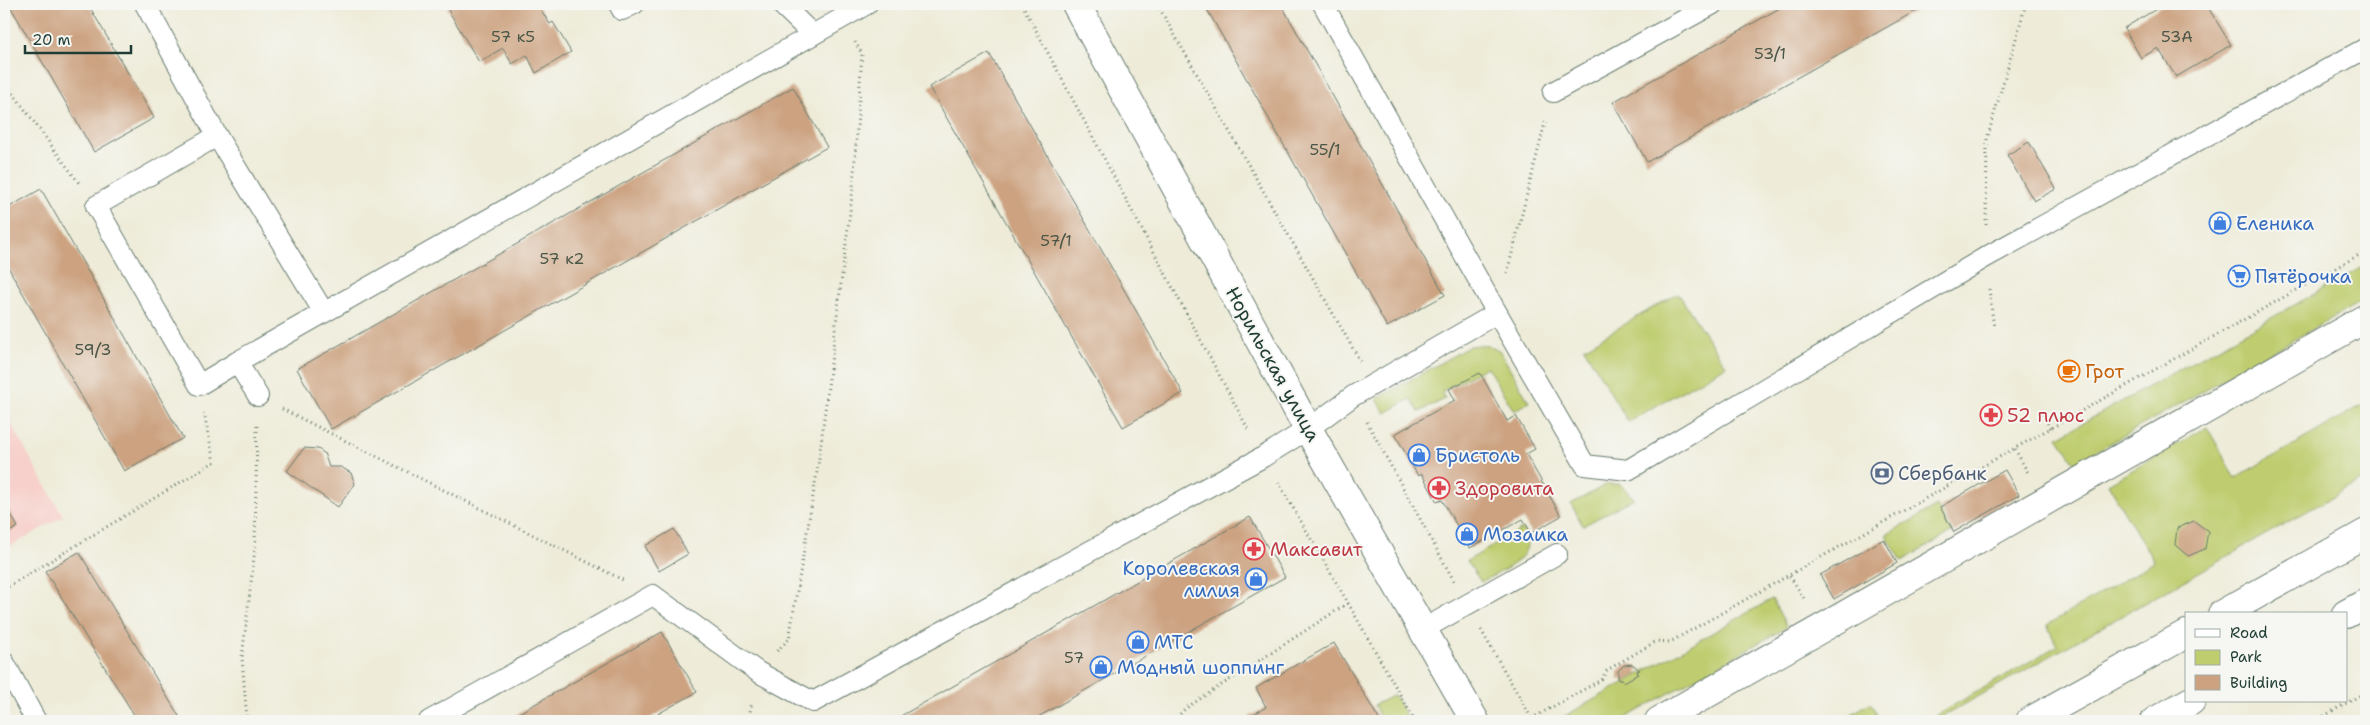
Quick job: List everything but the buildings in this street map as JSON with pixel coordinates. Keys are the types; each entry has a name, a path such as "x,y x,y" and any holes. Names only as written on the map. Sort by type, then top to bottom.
{"street":[{"name":"Норильская улица","path":"1082,6 1308,429 1474,721"},
{"path":"1659,721 2366,318"},
{"path":"2226,612 2366,533"},
{"path":"2348,613 2366,603"},
{"path":"2030,721 2185,635"},
{"path":"2155,721 2189,702"}],"lane":[{"path":"145,4 217,136 323,312"},
{"path":"619,4 622,10 634,4"},
{"path":"781,4 812,34"},
{"path":"217,136 96,206 198,386 323,312 867,4"},
{"path":"1323,4 1585,465 1628,470 1986,258 2366,48"},
{"path":"1553,92 1713,4"},
{"path":"429,721 652,595 758,672 813,702 1263,457 1308,429 1353,396 1497,313"},
{"path":"237,362 258,396"},
{"path":"1422,630 1556,554"},
{"path":"4,662 36,721"}],"path":[{"path":"1022,4 1263,457 1415,721"},
{"path":"1157,4 1365,370 1353,396 1467,605 1532,718"},
{"path":"1994,328 1986,258 1986,139 2026,4"},
{"path":"758,672 789,639 818,466 853,188 862,54 842,17"},
{"path":"4,80 96,206"},
{"path":"1497,313 1553,92"},
{"path":"1527,721 1601,680 1607,670 1657,641 1670,642 1790,576 2366,251"},
{"path":"4,589 214,462 198,386"},
{"path":"247,721 242,658 255,549 258,396 652,595"},
{"path":"2040,410 2051,429"},
{"path":"2015,449 2029,474 2020,479"},
{"path":"1790,576 1804,600 1812,596"},
{"path":"1173,721 1186,708 1348,603"},
{"path":"2315,721 2366,692"}],"shaded area":[{"path":"4,411 63,516 4,550"}],"green space":[{"path":"2366,265 2366,299 2075,463 2058,437"},
{"path":"1678,293 1726,366 1628,422 1584,348"},
{"path":"1470,346 1493,347 1500,351 1529,402 1514,411 1487,367 1442,391 1445,399 1419,412 1411,399 1385,413 1377,399"},
{"path":"2366,403 2366,478 1935,721 1926,721 2057,646 2047,625 2154,562 2108,484 2207,427 2236,478"},
{"path":"1607,484 1620,484 1634,498 1583,526 1571,504"},
{"path":"1937,506 1952,532 1902,561 1886,535"},
{"path":"1522,529 1527,539 1527,548 1523,555 1507,568 1481,582 1467,561"},
{"path":"1772,599 1787,627 1620,721 1556,721"},
{"path":"1394,695 1409,721 1382,721 1374,705"},
{"path":"1870,703 1881,721 1840,721"}],"place":[{"name":"Еленика","path":"2220,223"},
{"name":"Пятёрочка","path":"2239,276"},
{"name":"Грот","path":"2069,371"},
{"name":"52 плюс","path":"1991,415"},
{"name":"Бристоль","path":"1419,455"},
{"name":"Сбербанк","path":"1882,473"},
{"name":"Здоровита","path":"1439,488"},
{"name":"Мозаика","path":"1467,534"},
{"name":"Максавит","path":"1254,549"},
{"name":"Королевская лилия","path":"1256,579"},
{"name":"МТС","path":"1138,642"},
{"name":"Модный шоппинг","path":"1101,667"}]}
